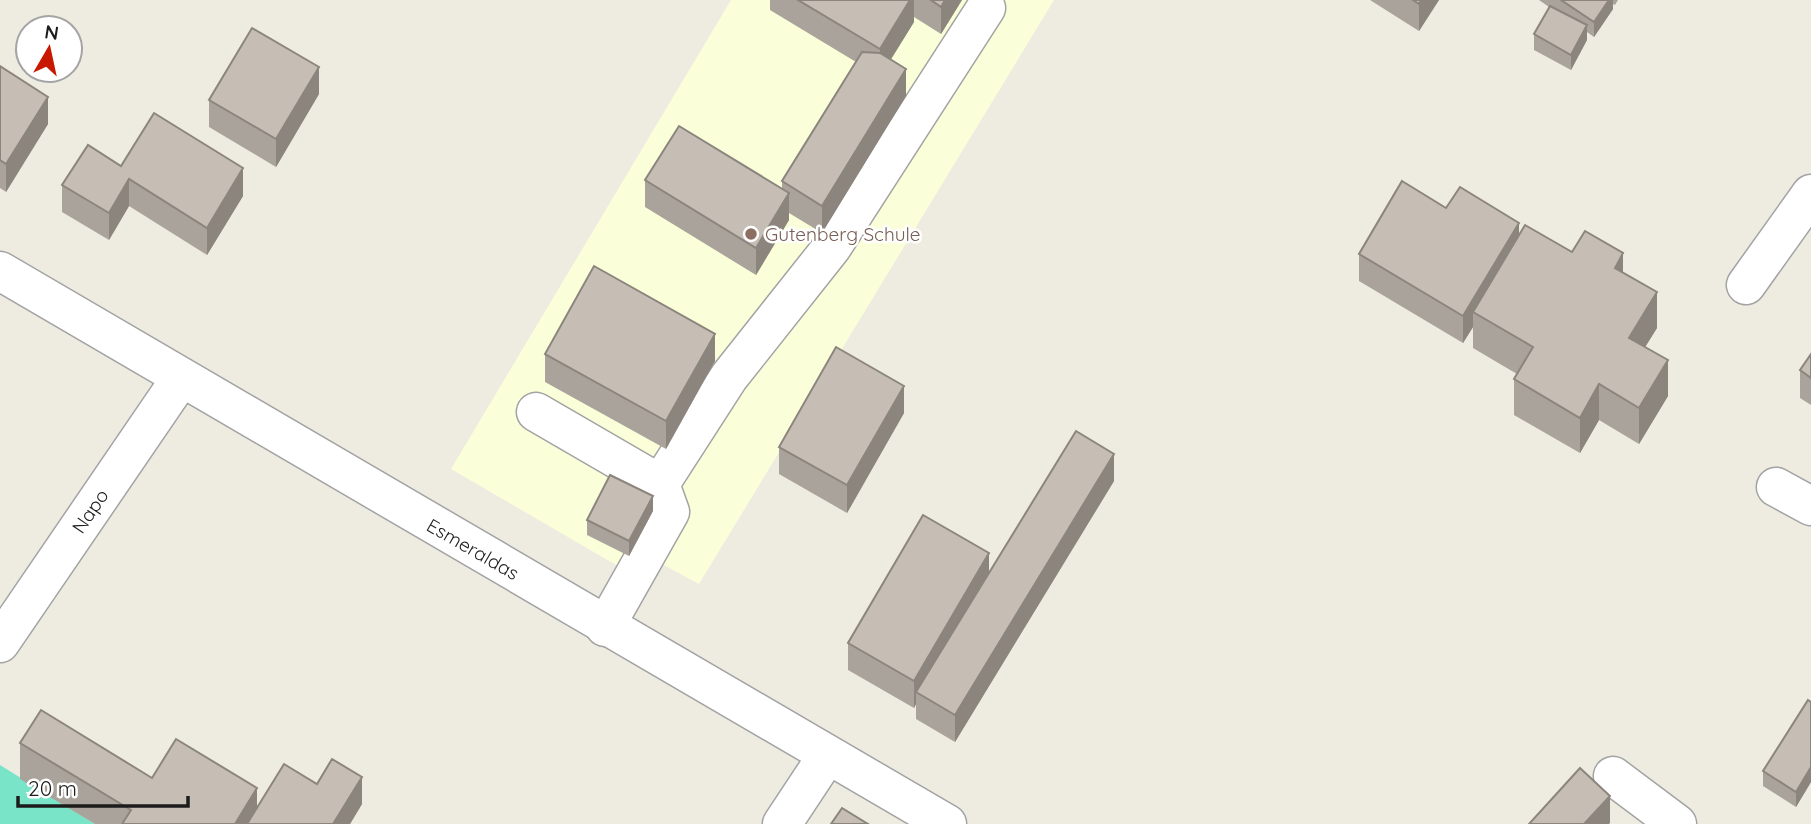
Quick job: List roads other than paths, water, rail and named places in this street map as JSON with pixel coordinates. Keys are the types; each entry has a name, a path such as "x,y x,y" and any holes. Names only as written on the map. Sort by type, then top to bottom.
{"street":[{"path":"660,484 729,377 832,247 986,8"},
{"path":"1746,285 1811,194"},
{"name":"Esmeraldas","path":"0,271 605,627 947,824"},
{"name":"Napo","path":"0,643 181,378"},
{"path":"536,412 660,484 670,512 605,627"},
{"path":"1776,487 1811,506"},
{"path":"782,824 827,756"},
{"path":"1614,776 1677,824"}],"place":[{"name":"Gutenberg Schule","path":"751,234"}]}
